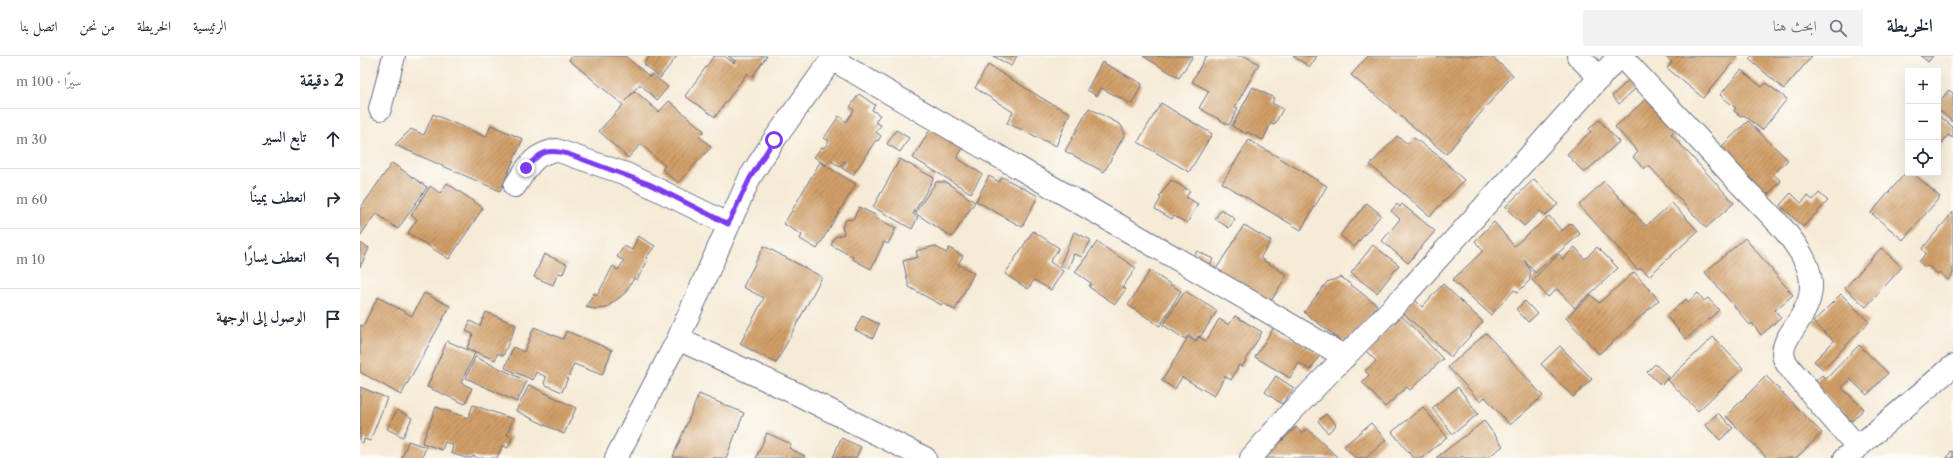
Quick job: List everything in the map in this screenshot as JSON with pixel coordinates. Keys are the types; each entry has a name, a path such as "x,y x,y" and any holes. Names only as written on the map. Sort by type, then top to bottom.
{"street":[{"path":"380,109 394,56"},
{"path":"1578,56 1600,78"},
{"path":"1251,458 1291,412 1410,289 1620,56 1778,225 1805,261 1810,274 1810,301 1784,347 1784,356 1787,364 1815,399 1851,452 1953,366"},
{"path":"616,458 678,339 728,224 750,178 774,140 833,57 1076,202 1212,278 1345,357"},
{"path":"515,186 535,158 544,152 556,150 626,174 728,224"},
{"path":"678,339 771,382 925,458"}],"building":[{"path":"572,56 625,56 650,77 652,74 668,87 657,100 640,84 625,101 635,91 659,112 669,101 704,131 699,136 711,147 678,183 662,169 665,166 641,144 628,158 599,131 623,105 569,60"},
{"path":"650,56 677,56 660,78 644,64"},
{"path":"714,56 724,56 734,63 735,61 728,56 767,56 752,77 747,73 715,117 685,96"},
{"path":"993,56 1017,56 1011,66"},
{"path":"1143,56 1193,56 1179,78"},
{"path":"1206,56 1245,56 1259,64 1235,107 1238,108 1229,125 1199,108 1209,91 1192,82"},
{"path":"1293,56 1317,56 1310,67"},
{"path":"1368,56 1491,56 1513,75 1446,154 1351,75"},
{"path":"1665,56 1738,56 1703,98 1667,68 1672,62"},
{"path":"1752,56 1812,56 1784,89 1749,59"},
{"path":"1921,56 1933,56 1928,62"},
{"path":"1102,62 1142,84 1132,104 1101,88 1097,96 1087,90"},
{"path":"988,65 1050,103 1070,113 1056,146 1007,123 1013,112 975,88"},
{"path":"1741,70 1762,87 1766,83 1787,99 1762,130 1744,115 1741,116 1734,111 1736,108 1720,95"},
{"path":"1630,79 1637,87 1619,104 1612,96"},
{"path":"1253,87 1274,98 1272,103 1283,109 1274,125 1271,123 1263,140 1247,132 1246,134 1232,126"},
{"path":"1949,90 1953,93 1953,122 1941,112 1941,99"},
{"path":"859,94 875,105 872,110 880,115 875,122 881,125 876,132 881,136 878,141 876,140 853,175 842,168 846,162 844,161 840,167 830,160 826,165 814,157 829,141 824,138 839,116 846,122 854,110 850,107"},
{"path":"1647,98 1675,130 1671,134 1734,203 1706,228 1648,165 1644,169 1633,157 1638,152 1615,127"},
{"path":"1161,103 1212,134 1189,172 1138,142"},
{"path":"1089,108 1121,125 1125,134 1104,172 1065,151"},
{"path":"433,114 486,137 491,125 523,139 500,191 395,145 411,129 424,135"},
{"path":"1941,117 1953,127 1953,138 1948,135 1941,144"},
{"path":"1599,120 1619,142 1584,173 1567,154 1591,131 1589,129"},
{"path":"1748,121 1788,160 1773,174 1781,181 1767,195 1720,148"},
{"path":"931,128 963,148 957,158 982,174 971,193 913,158"},
{"path":"896,130 909,138 900,152 887,144"},
{"path":"1397,136 1408,144 1414,138 1440,157 1464,180 1430,216 1370,165"},
{"path":"1249,140 1327,186 1301,230 1222,183"},
{"path":"900,159 934,178 913,214 918,217 912,229 873,207"},
{"path":"820,162 856,184 817,249 800,239 802,235 784,224"},
{"path":"392,163 427,187 398,229 376,213 360,236 360,209"},
{"path":"1905,173 1905,176 1916,176 1940,197 1903,240 1871,213"},
{"path":"989,176 999,182 1002,177 1038,196 1022,227 976,201"},
{"path":"1534,179 1558,204 1545,216 1540,211 1524,226 1505,207"},
{"path":"1171,180 1190,191 1186,197 1198,204 1187,223 1174,216 1172,219 1155,209 1161,198 1159,197"},
{"path":"1604,181 1646,226 1672,203 1698,231 1649,276 1642,268 1638,270 1579,205"},
{"path":"936,182 946,182 975,202 952,237 915,213"},
{"path":"447,183 483,208 449,259 408,233 417,219 411,215 430,186 440,193"},
{"path":"1791,193 1801,203 1808,196 1813,200 1819,193 1828,201 1803,227 1780,205"},
{"path":"1367,203 1381,215 1354,247 1340,235"},
{"path":"1397,204 1400,207 1402,204 1435,231 1408,263 1382,241 1400,219 1391,211"},
{"path":"859,207 877,216 875,218 896,228 888,244 884,242 871,269 852,259 853,257 831,245 835,237 844,234 842,227 846,220 853,219"},
{"path":"1221,209 1235,219 1229,228 1215,219"},
{"path":"1953,212 1953,274 1948,280 1939,272 1938,274 1928,266 1925,267 1919,262 1926,253 1922,249"},
{"path":"1549,216 1562,231 1571,223 1580,234 1535,273 1524,260 1530,270 1530,280 1518,292 1514,290 1491,315 1452,280 1483,251 1475,241 1494,222 1514,246"},
{"path":"1244,225 1271,241 1260,258 1287,275 1268,306 1213,274"},
{"path":"1033,231 1059,248 1050,262 1063,271 1051,290 1034,280 1028,289 1005,274"},
{"path":"1074,232 1091,240 1082,257 1074,254 1068,269 1060,265"},
{"path":"638,236 655,246 646,258 648,260 637,280 634,278 625,293 606,308 594,309 586,307 594,293 597,296 613,266 618,270 624,261 617,257 624,246 632,250"},
{"path":"1745,238 1793,295 1775,310 1781,318 1761,335 1752,323 1750,325 1705,272"},
{"path":"1097,242 1136,268 1123,287 1126,289 1115,304 1089,287 1091,283 1075,272"},
{"path":"360,243 369,248 360,267"},
{"path":"1373,245 1399,265 1377,293 1351,273"},
{"path":"764,246 822,277 776,363 740,344 764,298 743,287"},
{"path":"935,246 946,253 949,248 963,256 958,264 974,273 955,310 943,303 941,305 909,287 903,261 918,257 916,251"},
{"path":"1575,247 1585,259 1597,247 1618,268 1575,308 1557,289 1548,297 1532,280 1559,254 1563,259"},
{"path":"1881,248 1902,267 1866,307 1845,288"},
{"path":"1197,251 1213,259 1207,270 1191,262"},
{"path":"544,254 567,264 563,274 558,273 553,285 534,277"},
{"path":"1150,271 1181,291 1160,326 1128,305"},
{"path":"1634,272 1659,300 1599,354 1566,318 1591,295 1599,303"},
{"path":"1341,277 1377,305 1347,345 1304,312 1327,282"},
{"path":"1443,284 1483,322 1451,357 1402,312 1414,299 1422,307"},
{"path":"1185,291 1217,311 1200,337 1198,336 1195,340 1188,335 1185,339 1163,325"},
{"path":"424,293 450,306 401,395 360,372 360,325 363,326 378,297 412,316"},
{"path":"1698,293 1704,301 1708,298 1719,310 1686,339 1666,316 1686,299 1688,302"},
{"path":"1841,294 1869,322 1823,369 1814,361 1834,341 1813,322"},
{"path":"1525,301 1537,314 1528,322 1516,309"},
{"path":"486,312 516,325 503,356 498,353 495,360 467,348 473,334 466,331 470,321 480,326"},
{"path":"862,316 879,324 873,338 855,330"},
{"path":"1235,316 1262,332 1242,367 1239,365 1231,380 1225,376 1214,396 1182,377 1175,389 1162,381 1188,337 1196,342 1199,337 1206,341 1219,319 1229,325"},
{"path":"1402,316 1443,359 1410,390 1407,387 1385,407 1362,382 1369,375 1365,371 1376,361 1365,350"},
{"path":"534,327 563,339 566,331 612,350 602,375 574,364 562,392 544,384 546,377 536,372 533,380 505,368 513,347 524,352"},
{"path":"1274,327 1320,355 1310,370 1299,363 1290,378 1255,357"},
{"path":"1486,333 1543,396 1510,425 1485,397 1480,401 1448,367"},
{"path":"1713,337 1743,368 1698,411 1668,380"},
{"path":"447,341 475,353 461,383 472,388 465,404 427,387"},
{"path":"1859,345 1888,373 1867,395 1850,379 1842,388 1864,409 1852,421 1813,384 1822,375 1826,379"},
{"path":"1560,346 1592,379 1573,397 1541,364"},
{"path":"475,357 527,381 517,402 466,378"},
{"path":"1655,364 1669,377 1661,385 1647,372"},
{"path":"1276,376 1294,388 1282,404 1265,392"},
{"path":"1766,376 1822,433 1796,458 1767,458 1726,416"},
{"path":"529,385 576,408 564,434 516,411"},
{"path":"360,387 387,398 370,441 364,439 363,443 360,442"},
{"path":"1458,387 1478,414 1453,434 1432,408"},
{"path":"699,394 744,413 726,458 673,457"},
{"path":"473,405 513,419 507,435 512,437 508,448 502,445 497,458 478,458 473,456 472,458 466,458 451,453 453,445 445,442 442,450 422,443 436,407 468,418"},
{"path":"1423,407 1447,437 1422,458 1413,458 1392,432"},
{"path":"397,410 412,418 403,437 387,429"},
{"path":"1718,413 1733,428 1720,440 1705,425"},
{"path":"1326,414 1336,425 1328,433 1318,421"},
{"path":"1484,421 1503,446 1487,458 1465,458 1463,456 1460,458 1436,458"},
{"path":"1371,423 1386,440 1366,458 1355,458 1344,446"},
{"path":"1296,427 1302,433 1307,428 1338,458 1265,458"},
{"path":"767,433 791,444 789,448 805,456 804,458 756,458"},
{"path":"841,438 861,447 856,458 833,458"},
{"path":"408,441 426,447 422,458 402,458"},
{"path":"1951,451 1953,452 1953,458 1947,458"}],"route":[{"path":"526,168 535,158 544,152 556,150 626,174 728,224 750,178 774,140"}]}
